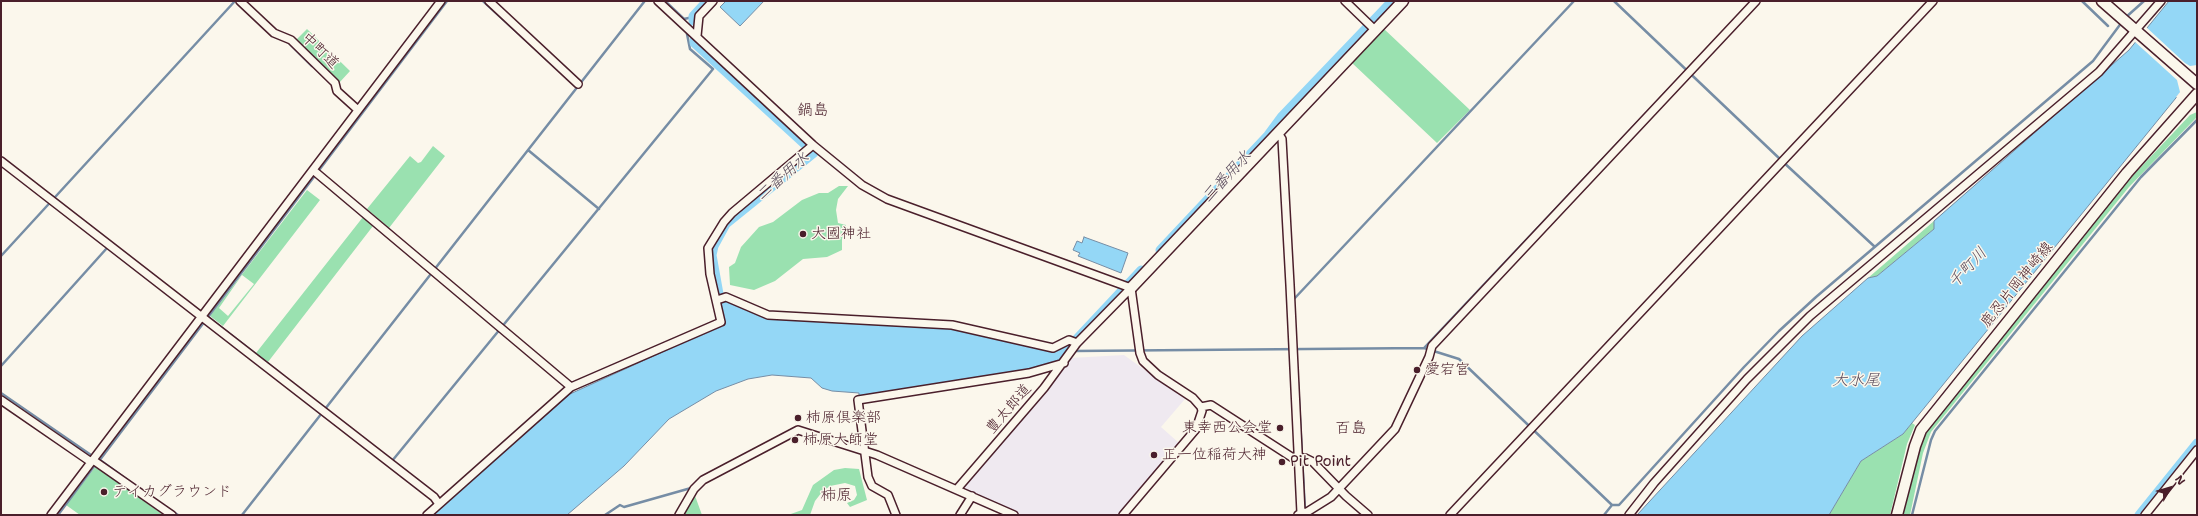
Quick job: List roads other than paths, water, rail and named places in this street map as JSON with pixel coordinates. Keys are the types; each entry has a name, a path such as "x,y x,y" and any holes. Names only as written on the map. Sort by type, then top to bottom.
{"main road":[{"path":"1126,287 1278,133 1403,1"},
{"path":"2102,1 2196,83"},
{"name":"鹿忍片岡神崎線","path":"1897,515 1915,446 1925,423 2127,173 2197,94"}],"street":[{"name":"中町道","path":"240,1 274,33 291,40 335,83 337,91 358,110"},
{"path":"51,515 205,318 316,172 358,110 441,1"},
{"path":"489,1 578,84"},
{"path":"658,1 697,36 810,148 862,185 887,199 1126,287"},
{"path":"697,36 699,16 713,1"},
{"path":"1345,1 1375,30"},
{"path":"1278,133 1282,139 1293,348 1302,458 1302,513 1331,497 1338,487 1395,429 1429,357 1432,346 1756,1"},
{"path":"1450,515 1933,1"},
{"path":"1629,515 1654,483 1731,396 1810,316 2099,72 2161,1"},
{"path":"427,515 570,387 721,322 720,298 710,274 708,248 715,235 732,213 810,148"},
{"path":"1,161 434,497 439,504"},
{"path":"316,172 570,387"},
{"path":"720,298 768,315 952,324 1054,348 1069,340 1073,346 1126,287"},
{"path":"1123,515 1196,429 1201,416 1201,407 1193,398 1147,366 1140,350 1126,287"},
{"name":"豊太郎道","path":"958,490 1064,363 1073,346"},
{"path":"896,515 888,494 872,486 868,477 863,450 858,400 1029,373 1064,363"},
{"path":"1,400 172,515"},
{"path":"1201,407 1210,405 1293,458 1302,458 1313,462 1368,515"},
{"path":"679,515 694,489 703,480 798,430 863,450 1014,515"},
{"path":"2145,515 2197,450"},
{"path":"960,515 972,496"}],"water":[{"path":"726,1 764,1 740,26 720,7"},
{"name":"大水尾","path":"2169,1 2197,1 2197,72 1903,434 1861,461 1829,515 1637,515 1802,336 1868,278 1877,276 1934,229 1934,221 2129,50"},
{"path":"1084,237 1128,253 1121,273 1078,256 1080,253 1073,250 1077,241 1082,243"},
{"path":"726,301 772,319 949,328 1055,351 1068,344 1073,345 1065,358 1059,362 1029,370 859,396 859,393 832,391 822,388 811,378 772,375 748,379 716,391 669,419 624,466 567,515 432,515 570,394 724,324 721,304"}],"waterway":[{"path":"1,256 235,1"},
{"path":"99,461 447,1"},
{"path":"483,1 555,67"},
{"path":"665,1 684,19 693,17"},
{"name":"二番用水","path":"693,21 693,16 707,1"},
{"name":"三番用水","path":"1160,250 1268,135 1282,116 1392,1"},
{"path":"1294,299 1574,1"},
{"path":"1614,1 1875,247"},
{"path":"2082,1 2108,26"},
{"path":"2125,18 2144,1"},
{"path":"242,515 644,2"},
{"path":"1074,351 1424,348 1459,359 1612,505 1619,505 1744,367 1779,331 1816,297 2093,61 2122,22"},
{"path":"392,461 713,69 690,49 687,34"},
{"name":"二番用水","path":"694,40 694,43 814,153 726,224 714,246 712,255 719,294 726,305"},
{"path":"287,41 312,66"},
{"path":"1424,348 1714,41"},
{"path":"1912,515 1931,440 1935,431 2141,177 2197,120"},
{"path":"528,150 599,209"},
{"path":"1,366 107,248"},
{"name":"三番用水","path":"1068,348 1141,270"},
{"path":"208,317 280,373"},
{"path":"1298,382 1305,511"},
{"path":"1,393 91,455"},
{"path":"2139,515 2197,443"},
{"path":"100,460 133,484"},
{"path":"58,515 95,465"},
{"path":"605,515 620,505 624,507 691,488"},
{"path":"1604,515 1612,505"},
{"path":"172,511 178,515"}],"place":[{"name":"大國神社","path":"803,234"},
{"name":"愛宕宮","path":"1417,370"},
{"name":"柿原倶楽部","path":"798,418"},
{"name":"東幸西公会堂","path":"1280,428"},
{"name":"柿原大師堂","path":"795,440"},
{"name":"正一位稲荷大神","path":"1154,455"},
{"name":"Pit Point","path":"1282,462"},
{"name":"テイカグラウンド","path":"104,492"}],"district":[{"name":"鍋島","path":"813,111"},
{"name":"百島","path":"1351,429"},
{"name":"柿原","path":"836,496"}],"water label":[{"name":"千町川","path":"1968,268"}]}
